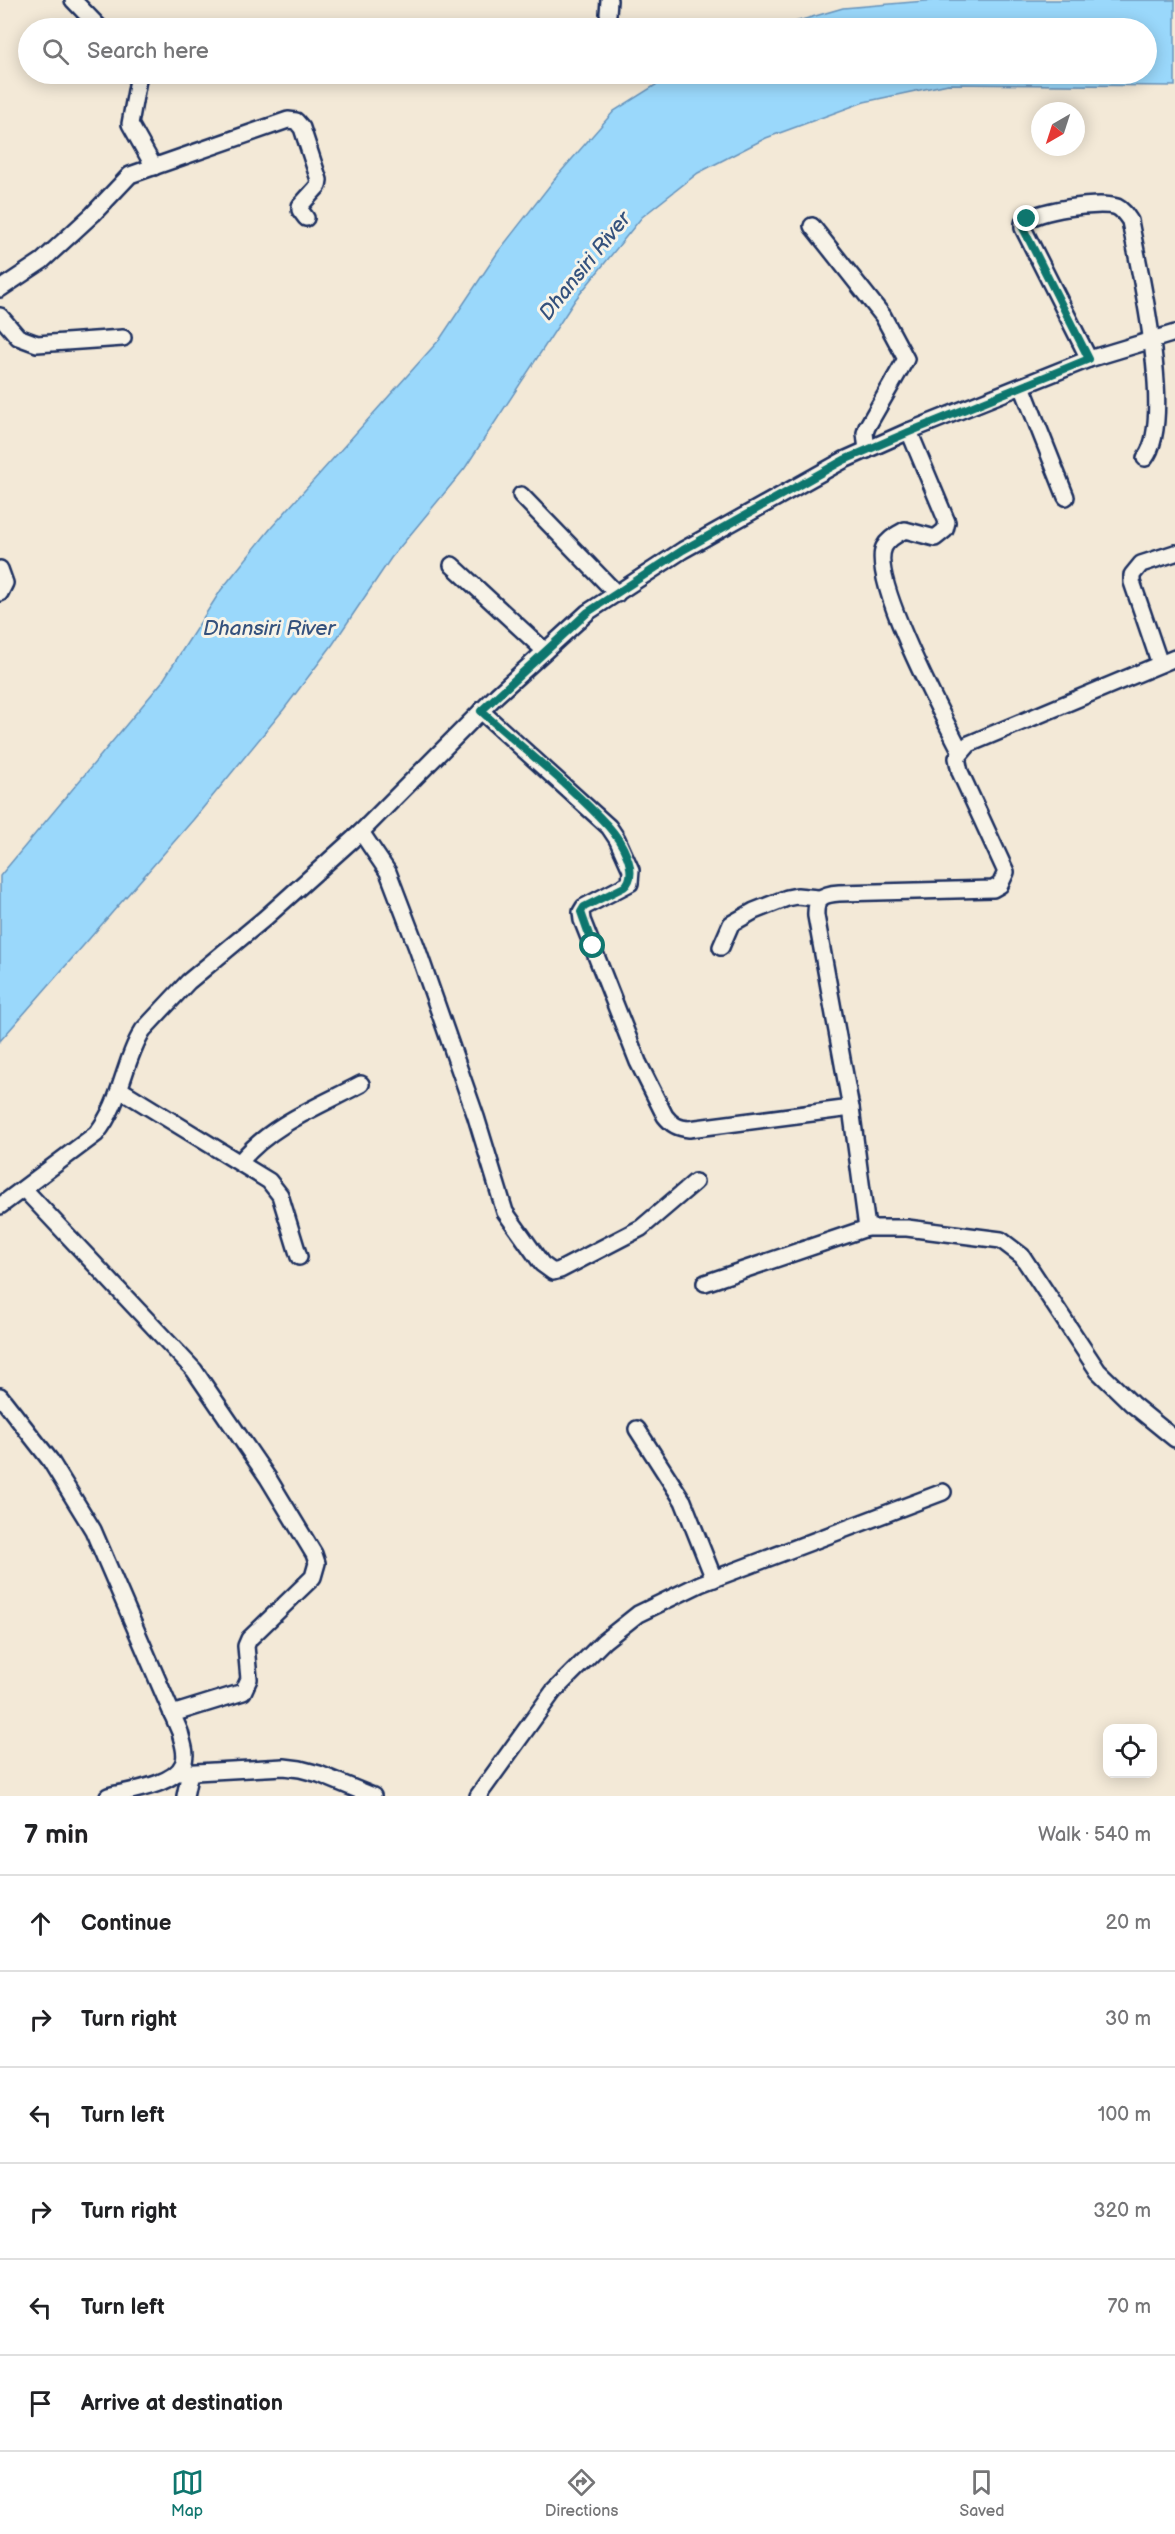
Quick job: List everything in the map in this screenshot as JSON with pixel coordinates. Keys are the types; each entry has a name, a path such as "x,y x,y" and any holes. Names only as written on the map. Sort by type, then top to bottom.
{"street":[{"path":"73,0 90,18"},
{"path":"137,84 130,124 154,167"},
{"path":"0,289 42,261 93,214 130,175 288,120 296,121 308,138 319,180 318,186 300,206 306,218"},
{"path":"1089,359 1023,228 1023,223 1032,216 1055,210 1106,205 1120,209 1126,213 1130,221 1154,340 1157,428 1149,453 1145,458"},
{"path":"812,226 883,316 906,359 867,427 865,433 867,450"},
{"path":"0,316 18,337 38,344 123,338"},
{"path":"0,1206 96,1134 104,1124 121,1090 137,1039 150,1022 197,974 264,919 361,832 481,711 588,612 708,536 844,460 1089,359 1175,333"},
{"path":"1022,386 1066,497"},
{"path":"909,432 947,522 945,530 935,538 905,530 888,541 882,553 886,584 897,620 961,752"},
{"path":"521,495 617,594"},
{"path":"1160,664 1132,582 1132,575 1141,564 1175,553"},
{"path":"452,565 545,651"},
{"path":"0,569 5,584 0,593"},
{"path":"721,947 731,924 754,911 787,898 797,896 818,898 840,892 993,890 1000,885 1006,872 960,772 957,758 961,752 969,744 1175,658"},
{"path":"481,711 609,827 622,849 631,870 630,883 584,907 581,912 582,920 638,1062 671,1124 689,1129 851,1108"},
{"path":"361,832 388,872 417,948 476,1117 505,1212 542,1264 553,1272 560,1270 640,1228 695,1182"},
{"path":"818,898 815,905 816,916 851,1108 867,1228"},
{"path":"240,1162 254,1145 268,1134 361,1084"},
{"path":"121,1090 240,1162 275,1187 280,1195 299,1257"},
{"path":"24,1188 194,1370 268,1478 317,1563 313,1577 249,1640 245,1654 249,1679 243,1692 172,1713"},
{"path":"705,1283 867,1228 907,1228 1001,1240 1022,1256 1098,1371 1132,1404 1175,1439"},
{"path":"0,1396 50,1460 93,1530 172,1713 185,1750 185,1796"},
{"path":"637,1429 683,1501 714,1579"},
{"path":"478,1796 547,1700 604,1641 638,1614 714,1579 943,1492"},
{"path":"108,1796 184,1773 284,1767 300,1769 373,1796"}],"water":[{"name":"Dhansiri River","path":"937,0 1175,0 1175,86 948,84 1157,84 1157,18 808,18 843,8"},
{"name":"Dhansiri River","path":"657,84 948,84 864,102 766,138 698,173 642,217 575,300 465,468 391,558 333,644 284,709 193,820 0,1041 0,876 162,682 221,590 271,528 440,339 498,252 558,175 614,111"}],"route":[{"path":"593,946 581,912 584,907 630,883 632,876 617,839 609,827 584,803 481,711 588,612 683,550 844,460 1089,359 1023,228 1023,223 1027,219"}]}
